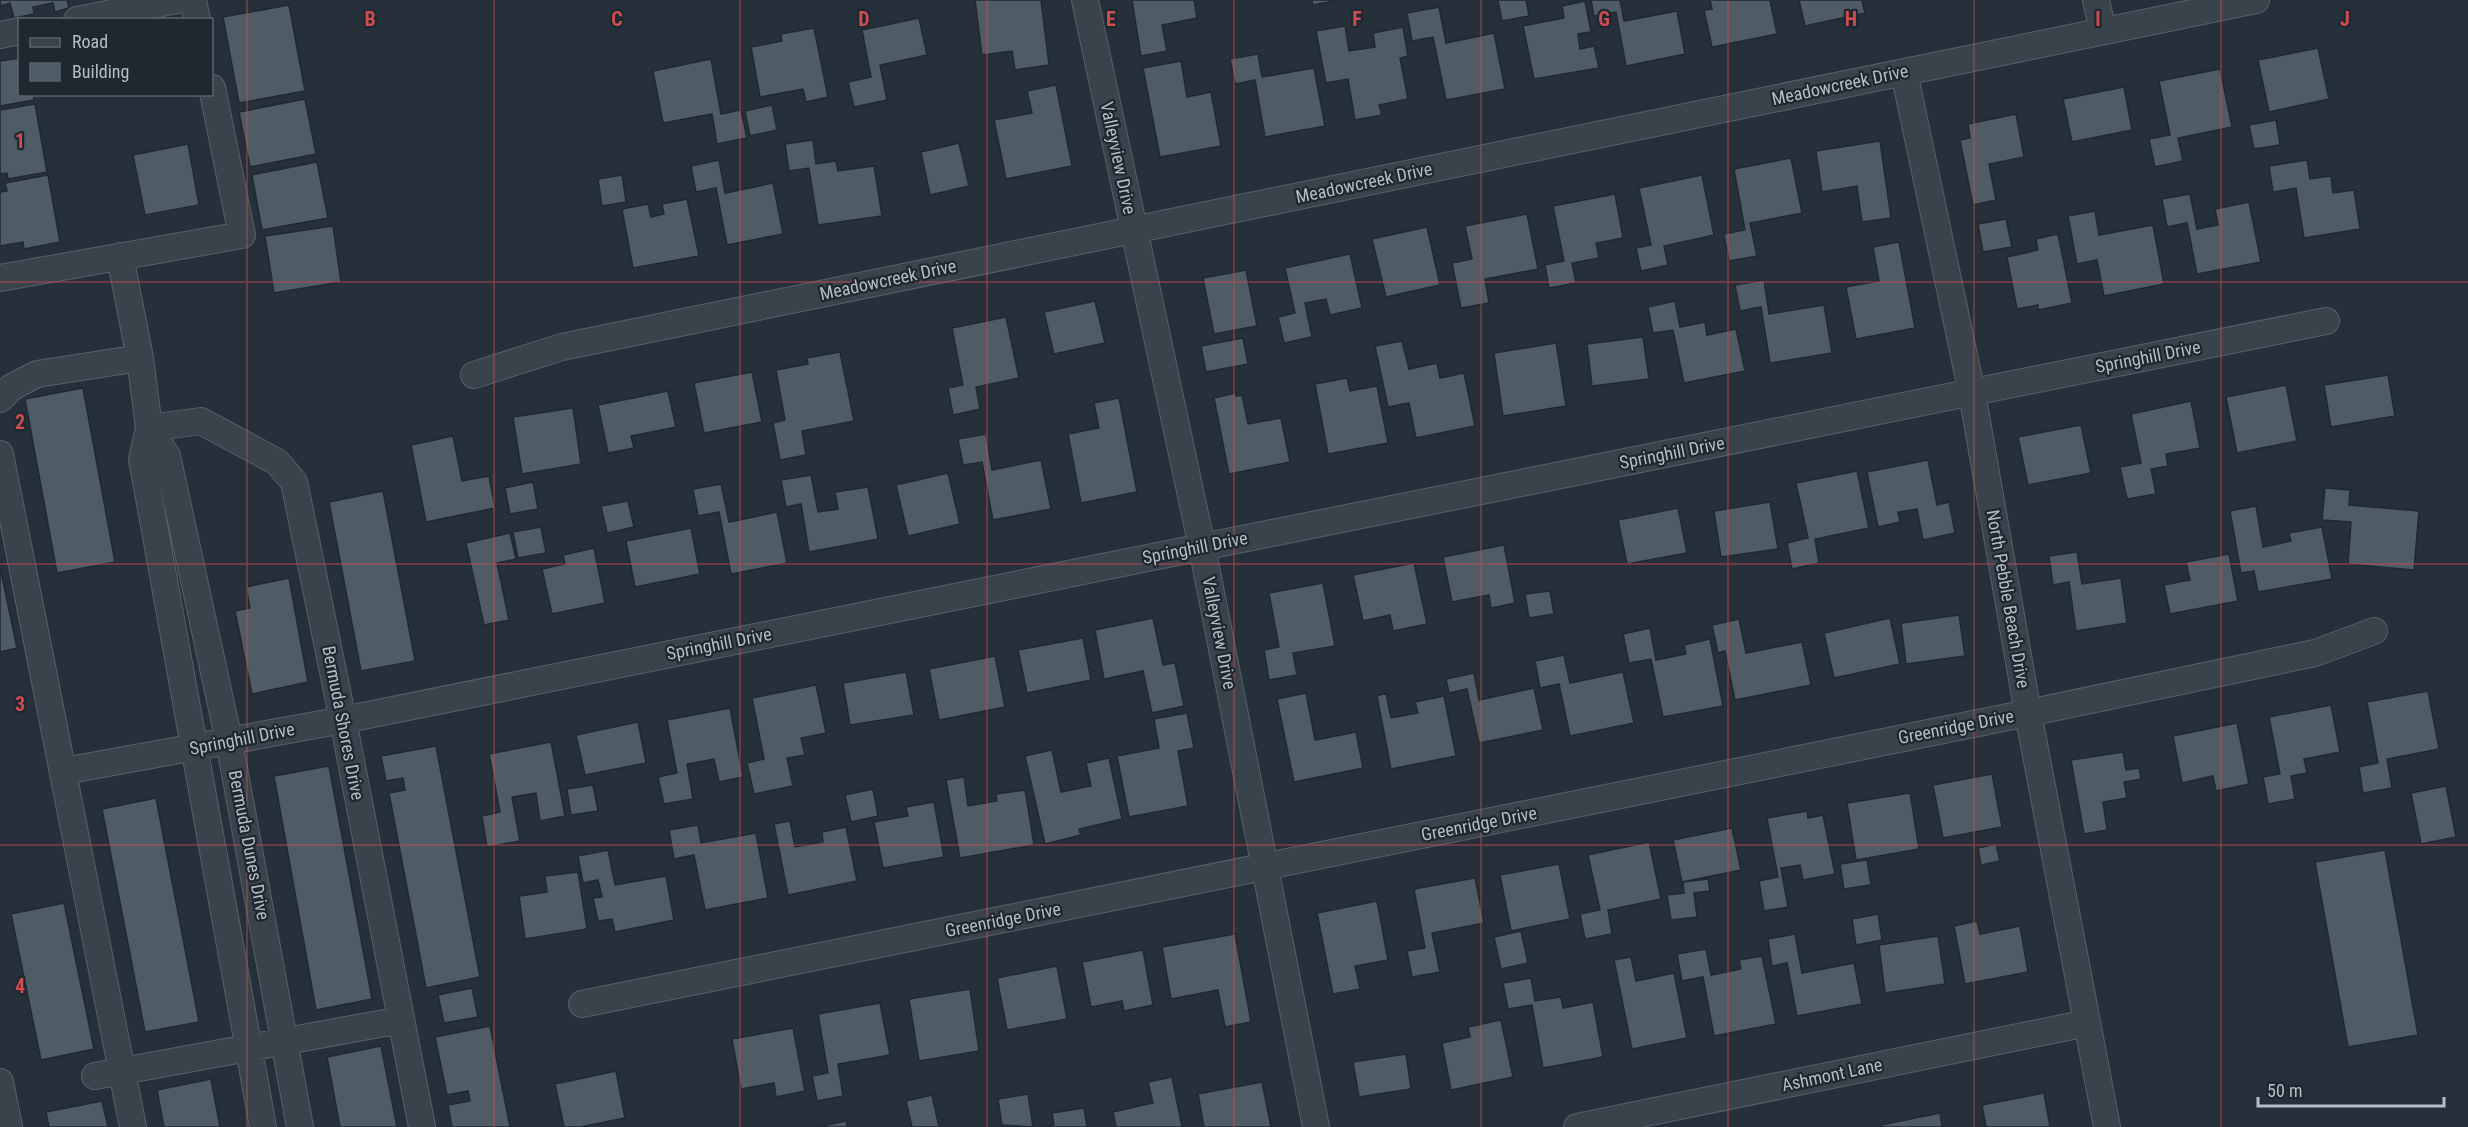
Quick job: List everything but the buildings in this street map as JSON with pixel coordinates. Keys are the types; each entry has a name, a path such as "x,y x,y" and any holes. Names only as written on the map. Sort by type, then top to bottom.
{"street":[{"path":"87,18 177,0"},
{"path":"193,0 197,18"},
{"name":"Valleyview Drive","path":"1085,0 1202,547 1316,1127"},
{"path":"2096,0 2103,31"},
{"name":"Meadowcreek Drive","path":"474,375 562,347 2256,0"},
{"path":"0,35 18,31"},
{"name":"North Pebble Beach Drive","path":"1904,72 1972,393 2028,713 2107,1127"},
{"path":"0,278 242,235 213,93"},
{"name":"Bermuda Dunes Drive","path":"120,256 140,358 149,428 142,459 263,1127"},
{"name":"Springhill Drive","path":"64,771 343,720 2326,321"},
{"path":"0,399 12,387 37,374 140,358"},
{"name":"Bermuda Shores Drive","path":"149,428 201,421 277,462 294,482 422,1127"},
{"name":"Bermuda Dunes Drive","path":"149,428 167,456 229,741 300,1127"},
{"path":"0,454 134,1127"},
{"name":"Greenridge Drive","path":"582,1004 2028,713 2315,653 2374,631"},
{"path":"95,1076 401,1020"},
{"name":"Ashmont Lane","path":"1576,1127 2087,1023"},
{"path":"0,1082 9,1127"}]}
